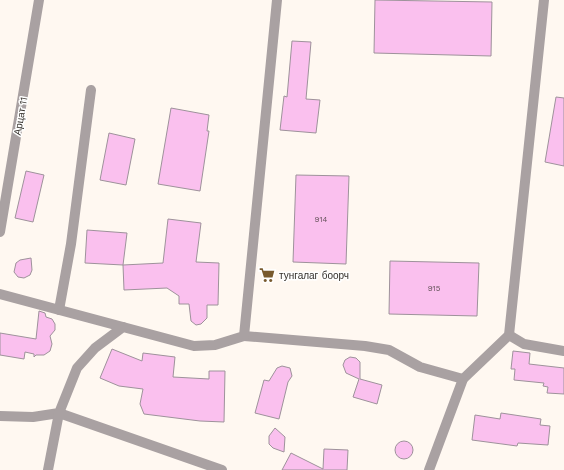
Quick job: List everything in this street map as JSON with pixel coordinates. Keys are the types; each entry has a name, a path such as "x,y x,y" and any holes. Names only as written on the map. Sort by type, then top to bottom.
{"street":[{"name":"Арцат 11","path":"0,232 39,0"},
{"path":"244,336 277,0"},
{"path":"429,470 463,379 509,335 544,0"},
{"path":"59,310 71,244 91,90"},
{"path":"0,294 194,346 216,345 244,336 365,346 389,350 420,367 463,379"},
{"path":"48,470 60,413 77,368 95,348 123,327"},
{"path":"509,335 524,344 564,350"},
{"path":"0,416 33,417 60,413 222,470"}],"building":[{"path":"375,0 492,2 491,56 374,53"},
{"path":"292,41 311,42 306,99 320,100 316,133 280,130 284,96 287,97"},
{"path":"556,97 564,98 564,166 545,162"},
{"path":"171,108 209,115 207,131 209,131 200,191 158,184"},
{"path":"109,133 135,139 126,185 100,180"},
{"path":"26,171 44,175 33,222 15,218"},
{"path":"296,175 349,176 346,264 293,262"},
{"path":"168,219 201,223 196,262 219,263 218,305 207,305 207,318 201,324 196,325 191,321 189,304 179,304 179,296 167,288 124,290 123,265 163,263"},
{"path":"87,230 127,233 123,265 85,263"},
{"path":"31,258 32,270 30,275 24,278 18,277 14,272 16,263 20,260"},
{"path":"390,261 479,263 477,316 389,314"},
{"path":"39,311 45,313 46,317 52,319 55,324 55,330 50,336 52,344 50,351 44,355 36,355 34,357 34,354 25,352 24,359 0,355 0,333 36,339"},
{"path":"112,349 142,361 143,353 175,357 173,377 209,379 209,371 225,371 224,422 200,421 144,414 140,404 143,389 119,386 100,378"},
{"path":"513,351 530,353 529,364 564,368 564,394 547,393 548,387 543,386 544,383 514,380 515,369 511,369"},
{"path":"350,357 356,358 360,362 360,379 382,385 377,404 353,397 359,379 346,373 343,365 345,360"},
{"path":"282,366 290,368 292,376 288,382 279,419 255,413 264,380 269,381 277,368"},
{"path":"501,413 541,419 540,425 550,426 548,445 518,443 517,446 472,440 475,415 500,419"},
{"path":"275,428 285,437 284,452 273,448 269,444 269,436"},
{"path":"404,441 410,444 413,450 410,456 404,459 398,456 395,450 398,444"},
{"path":"324,449 348,450 347,470 282,470 291,453 323,469"}],"place":[{"name":"тунгалаг боорч","path":"267,275"}]}
